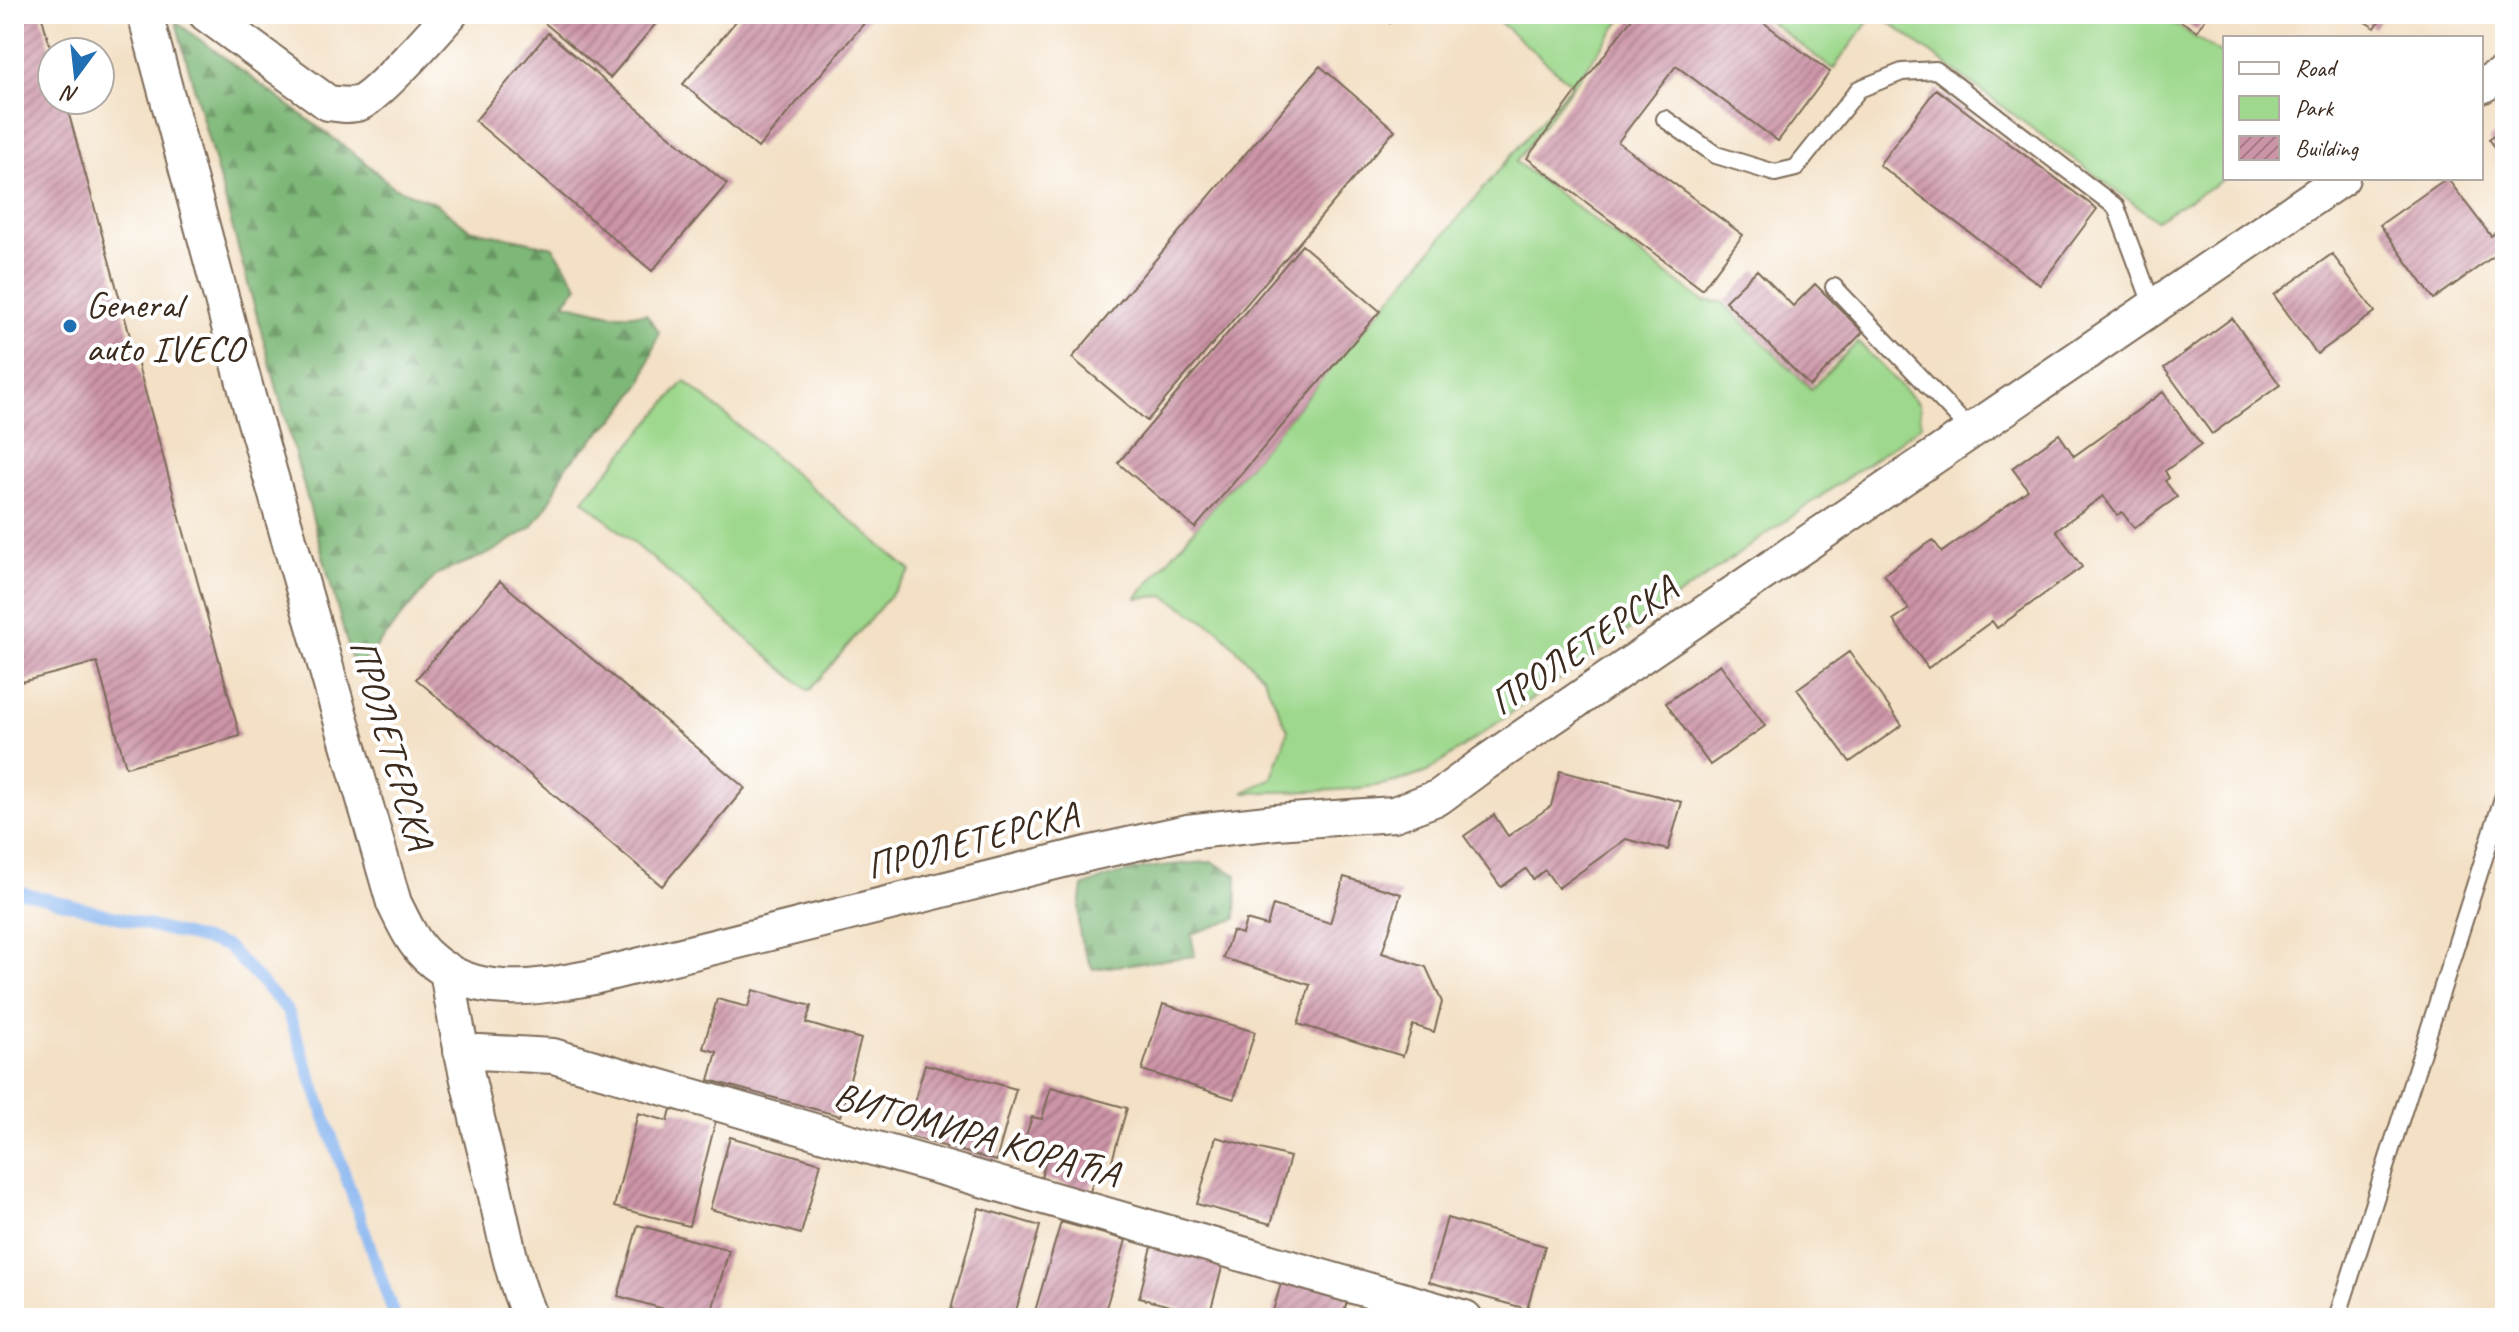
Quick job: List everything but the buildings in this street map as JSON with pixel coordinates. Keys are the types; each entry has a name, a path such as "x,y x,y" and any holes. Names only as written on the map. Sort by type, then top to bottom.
{"street":[{"name":"ПРОЛЕТЕРСКА","path":"145,14 251,408 394,903 427,956 447,970 476,983 509,990 548,986 663,961 1187,832 1394,814 1439,797 2339,180"},
{"path":"206,14 328,103 346,106 362,102 450,14"},
{"path":"2483,85 2505,73"},
{"path":"447,970 461,1051 520,1294 530,1318"},
{"name":"ВИТОМИРА КОРАЋА","path":"461,1051 553,1056 1465,1318"}],"lane":[{"path":"1665,119 1716,155 1775,173 1796,168 1859,89 1902,72 1936,70 2116,207 2153,307"},
{"path":"1834,287 1971,431"},
{"path":"2337,1318 2505,792"}],"green space":[{"path":"1490,14 1626,14 1516,162 1703,301 1722,302 1811,389 1858,342 1919,405 1921,426 1427,772 1383,785 1360,788 1243,793 1272,778 1288,730 1263,677 1218,629 1165,596 1136,598 1572,84"},
{"path":"1760,14 1874,14 1833,69"},
{"path":"1878,14 2158,14 2223,55 2223,180 2156,220"},
{"path":"176,22 360,158 393,187 437,204 469,229 553,247 578,286 564,303 611,314 646,314 659,332 642,382 622,411 565,467 551,500 532,527 490,553 437,574 355,672"},
{"path":"685,381 911,571 809,691 583,500"},
{"path":"1212,862 1237,875 1236,919 1191,934 1195,956 1093,969 1080,938 1083,887 1130,871"}],"waterway":[{"path":"14,890 227,946 288,1011 395,1318"}],"place":[{"name":"General auto IVECO","path":"70,326"}]}
